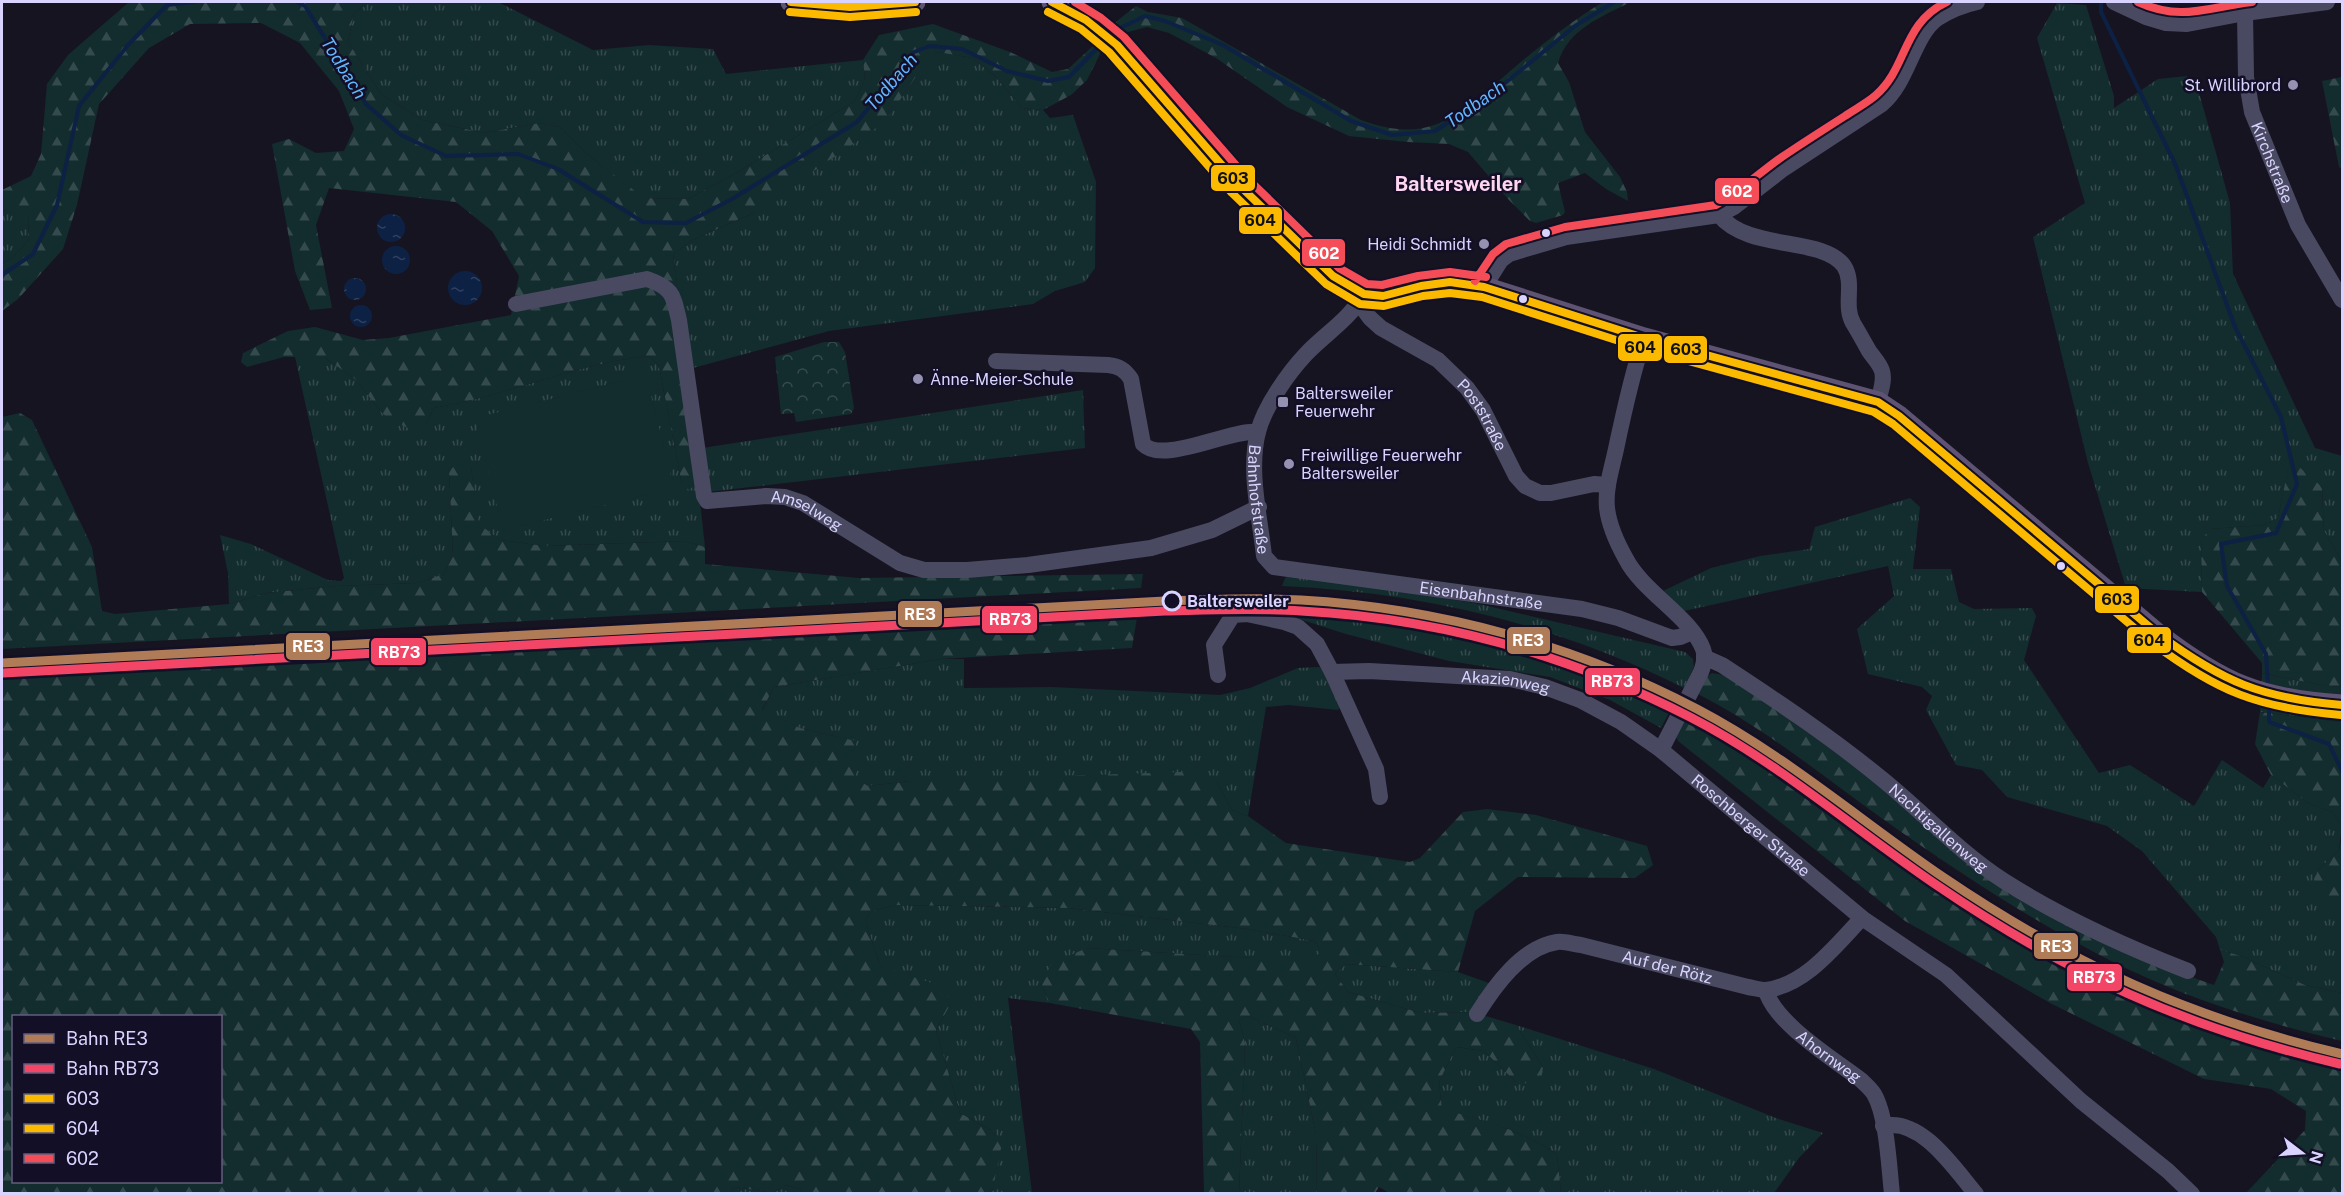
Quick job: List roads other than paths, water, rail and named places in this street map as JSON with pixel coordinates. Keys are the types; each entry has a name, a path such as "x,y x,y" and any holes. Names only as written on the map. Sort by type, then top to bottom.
{"main road":[{"path":"791,2 850,8 915,2"},
{"path":"1052,2 1077,13 1117,45 1239,185 1333,276 1361,298 1383,296 1421,286 1450,282 1484,287 1644,338 1878,402 1899,416 2190,659 2234,684 2272,696 2343,705"}],"street":[{"path":"1937,2 1937,19"},
{"path":"1484,287 1500,260 1509,254 1566,237 1719,215 1734,207 1782,169 1894,94 1926,29 1937,19 1977,2"},
{"path":"2114,2 2166,24 2187,24 2245,13 2327,2"},
{"name":"Kirchstraße","path":"2245,13 2246,77 2252,112 2298,225 2343,300"},
{"path":"1719,215 1726,224 1754,237 1827,253 1843,265 1848,276 1850,318 1882,369 1883,381 1878,402"},
{"name":"Amselweg","path":"516,304 647,279 660,284 673,294 679,320 704,496 707,501 766,496 785,497 803,503 900,563 913,568 967,570 1028,565 1151,548 1212,530 1258,507"},
{"name":"Bahnhofstraße","path":"1268,563 1264,556 1255,476 1258,432 1278,392 1298,362 1316,343 1346,319 1361,298"},
{"name":"Poststraße","path":"1361,298 1370,318 1381,328 1438,360 1467,388 1483,410 1516,476 1526,486 1540,493 1594,484 1608,485"},
{"path":"1644,338 1631,378 1608,485 1607,507 1613,534 1628,563 1645,585 1692,632 1703,648 1703,664 1661,750"},
{"path":"996,361 1108,365 1125,371 1131,379 1140,436 1148,450 1161,452 1220,439 1245,430 1258,432"},
{"name":"Eisenbahnstraße","path":"1268,563 1274,567 1582,609 1618,618 1672,638 1692,632"},
{"path":"1218,675 1214,645 1233,615 1239,613 1298,627 1317,644 1332,672 1377,769 1380,797"},
{"name":"Nachtigallenweg","path":"1703,664 1722,665 1822,732 1884,780 1959,849 2004,881 2108,938 2188,971"},
{"name":"Akazienweg","path":"1332,672 1369,671 1510,679 1545,687 1580,700 1621,722 1661,750"},
{"name":"Roschberger Straße","path":"1661,750 1862,918 1946,975 2080,1101 2169,1171 2192,1194"},
{"path":"1766,990 1784,985 1802,976 1862,918"},
{"name":"Auf der Rötz","path":"1477,1014 1492,990 1509,970 1532,953 1549,944 1560,942 1581,945 1766,990"},
{"name":"Ahornweg","path":"1766,990 1768,999 1778,1014 1873,1092 1878,1101 1883,1126 1892,1194"},
{"path":"1883,1126 1904,1125 1915,1130 1941,1154 1976,1194"}],"water":[{"path":"391,214 401,218 405,228 401,238 391,242 381,238 377,228 381,218"},
{"path":"396,246 406,250 410,260 406,270 396,274 386,270 382,260 386,250"},
{"path":"465,271 477,276 482,288 477,300 465,305 453,300 448,288 453,276"},
{"path":"355,278 363,281 366,289 363,297 355,300 347,297 344,289 347,281"},
{"path":"361,305 369,308 372,316 369,324 361,327 353,324 350,316 353,308"}],"waterway":[{"name":"Todbach","path":"2,275 33,254 57,205 79,106 128,45 167,5 194,2"},
{"name":"Todbach","path":"297,2 305,6 366,104 401,135 446,156 518,154 558,169 643,222 686,223 732,199 857,122 914,52 930,46 962,49 1007,71 1048,81 1069,77 1104,41"},
{"name":"Todbach","path":"1114,31 1145,16 1165,21 1223,45 1351,121 1392,135 1435,131 1488,97 1575,26 1614,2"},
{"path":"2101,2 2101,12 2176,166 2235,327 2281,417 2297,484 2276,533 2221,544 2227,586 2266,654 2268,686"},
{"path":"2269,703 2269,722 2329,744 2342,771"}],"rail line":[{"name":"RE3","path":"2,663 1165,601 1284,599 1353,604 1404,611 1455,621 1554,648 1651,686 1697,709 1761,747 1943,877 2038,936 2086,962 2183,1005 2287,1040 2342,1054"},
{"name":"RB73","path":"3,673 1165,611 1284,610 1352,615 1402,622 1501,643 1597,675 1644,695 1690,717 1754,754 1983,916 2080,971 2178,1015 2284,1050 2340,1064"}],"place":[{"name":"St. Willibrord","path":"2293,85"},
{"name":"Heidi Schmidt","path":"1484,244"},
{"name":"Änne-Meier-Schule","path":"918,379"},
{"name":"Baltersweiler Feuerwehr","path":"1283,402"},
{"name":"Freiwillige Feuerwehr Baltersweiler","path":"1289,464"},
{"name":"Baltersweiler","path":"1172,601"}],"district":[{"name":"Baltersweiler","path":"1458,184"}]}
